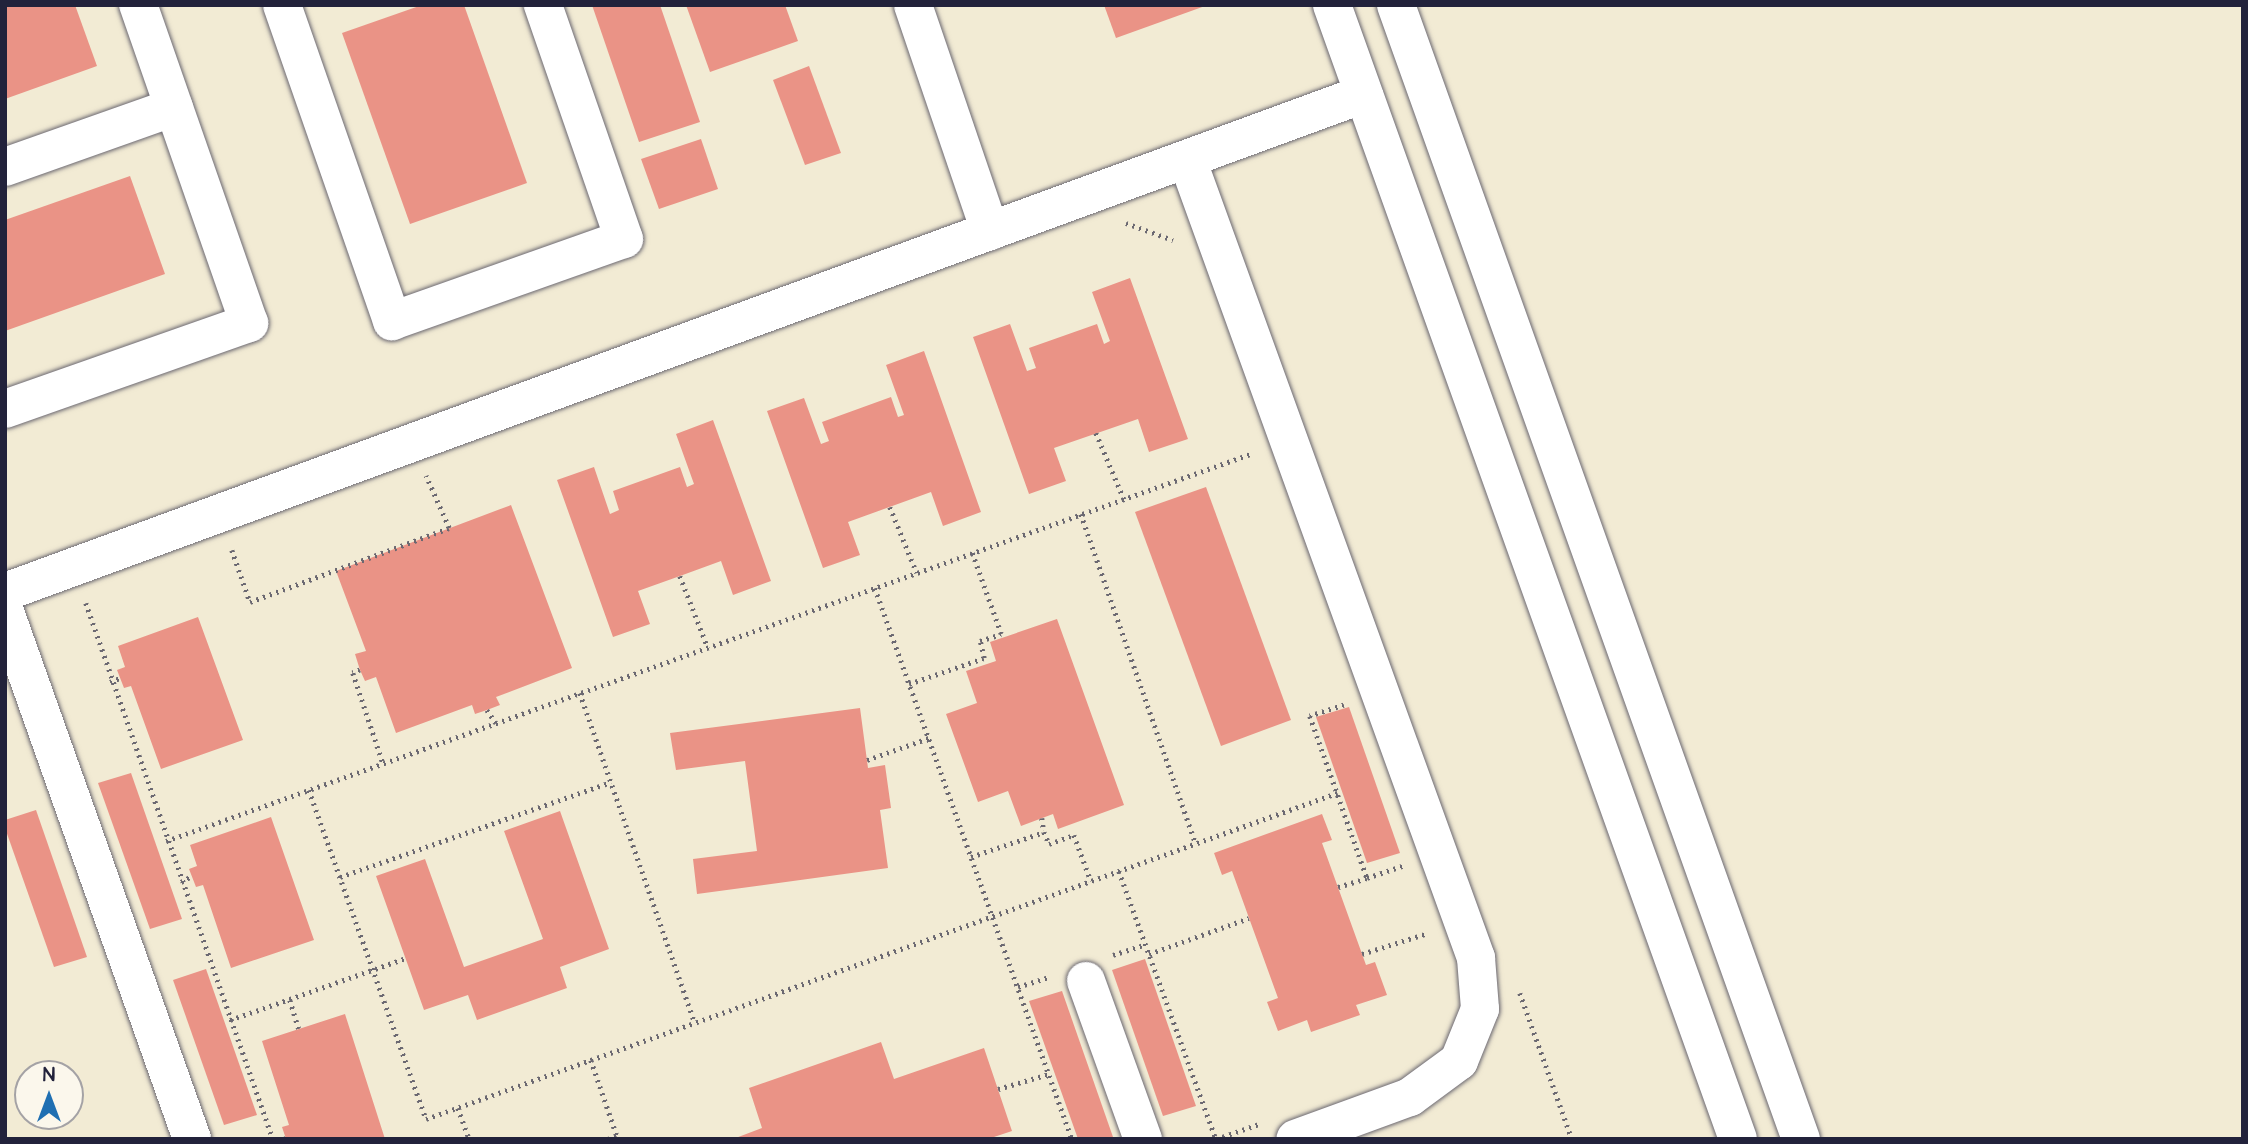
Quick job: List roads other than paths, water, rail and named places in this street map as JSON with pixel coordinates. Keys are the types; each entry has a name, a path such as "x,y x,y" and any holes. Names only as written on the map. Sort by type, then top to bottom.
{"street":[{"path":"5,408 249,323 138,5"},
{"path":"282,5 392,321 624,239 543,5"},
{"path":"913,5 990,231"},
{"path":"1332,5 1738,1139"},
{"path":"1396,5 1801,1139"},
{"path":"5,592 1364,94"},
{"path":"5,167 174,107"},
{"path":"1187,159 1476,958 1480,1009 1459,1061 1410,1097 1282,1130"},
{"path":"5,612 192,1139"},
{"path":"1086,981 1143,1139"}]}
